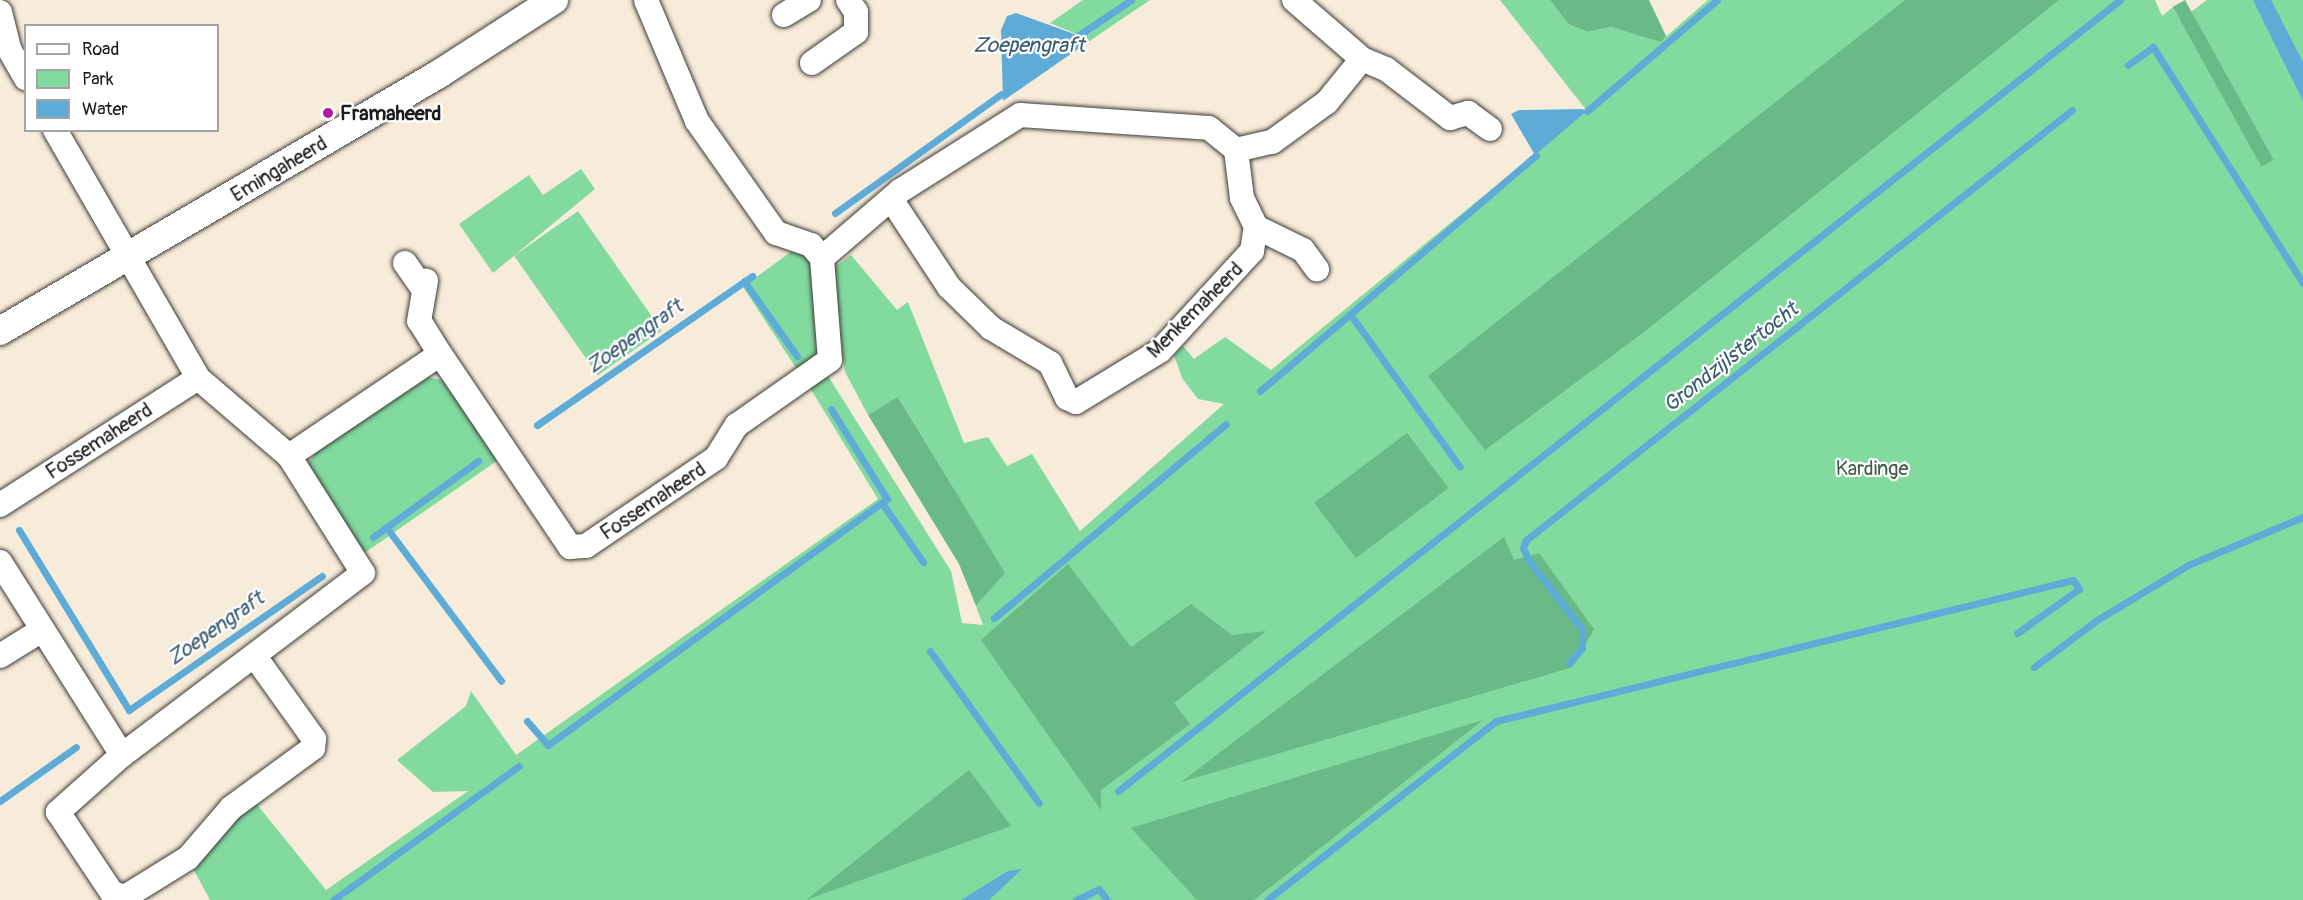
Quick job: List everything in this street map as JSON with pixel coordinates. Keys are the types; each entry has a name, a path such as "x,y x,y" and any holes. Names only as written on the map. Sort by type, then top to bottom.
{"street":[{"name":"Emingaheerd","path":"0,331 129,258 554,0"},
{"path":"646,0 697,121 776,233 811,245 822,258 893,202 900,191 1020,115 1209,128 1236,150 1242,198 1256,227 1303,250 1317,269"},
{"path":"784,15 809,0"},
{"path":"812,63 856,32 856,12 848,0"},
{"path":"1308,4 1362,59 1386,69 1450,118 1468,113 1490,129"},
{"path":"0,12 4,52 24,77"},
{"path":"1236,150 1272,142 1327,102 1362,59"},
{"path":"56,132 198,378 289,456 363,573 256,658 122,755 58,812 112,893 125,897 188,858 231,808 314,748 314,739 256,658"},
{"name":"Menkemaheerd","path":"893,202 949,287 991,328 1050,363 1067,398 1076,402 1160,351 1252,251 1256,227"},
{"name":"Fossemaheerd","path":"405,263 424,284 419,321 570,547 586,546 716,458 737,425 830,360 822,258"},
{"path":"289,456 440,354"},
{"name":"Fossemaheerd","path":"0,505 198,378"},
{"path":"0,561 122,755"},
{"path":"0,656 42,630"}],"green space":[{"path":"1083,0 1150,0 1091,40 1050,23"},
{"name":"Kardinge","path":"1500,0 1550,0 1568,24 1588,32 1611,27 1661,41 1708,0 2155,0 2162,16 2173,7 2180,20 2207,0 2303,0 2303,900 210,900 190,863 251,797 326,890 468,791 433,792 397,760 466,706 471,691 516,755 878,499 810,388 828,376 951,571 962,623 983,625 976,606 1004,573 899,398 868,415 845,372 831,270 851,255 897,310 908,302 964,443 988,437 1007,466 1032,454 1080,531 1224,404 1198,399 1182,378 1174,355 1183,346 1194,359 1225,337 1271,370 1587,111"},
{"path":"1550,0 1649,0 1666,36 1661,42 1611,27 1588,32 1568,24"},
{"path":"1905,0 2059,0 1644,332 1485,450 1428,376"},
{"path":"2185,0 2274,160 2261,167 2173,7"},
{"path":"581,169 595,189 493,273 459,224 529,175 543,195"},
{"path":"578,211 662,331 598,375 514,256"},
{"path":"796,248 810,261 818,353 798,371 743,287"},
{"path":"424,376 445,381 501,458 363,554 311,479 308,464 315,453"},
{"path":"898,397 1005,573 976,606 959,564 868,415"},
{"path":"1407,433 1449,488 1356,558 1314,503"},
{"path":"1504,537 1514,560 1539,553 1594,629 1573,667 1181,782"},
{"path":"1068,564 1131,647 1191,604 1232,635 1266,631 1174,703 1190,724 1101,790 1101,810 981,640"},
{"path":"1483,720 1254,900 1197,900 1131,828"},
{"path":"969,770 1011,826 806,900"}],"water":[{"path":"2253,0 2271,0 2303,62 2303,101"},
{"name":"Zoepengraft","path":"1016,13 1091,40 1003,101 1001,30 1007,16"},
{"path":"1582,109 1587,111 1535,155 1511,114 1519,110"},
{"path":"1022,869 989,900 961,900 1008,871"}],"waterway":[{"name":"Zoepengraft","path":"1079,35 1131,0"},
{"path":"1587,111 1717,0"},
{"path":"1118,791 2120,0"},
{"path":"2128,65 2153,47 2303,283"},
{"name":"Zoepengraft","path":"835,213 1001,94"},
{"name":"Grondzijlstertocht","path":"1569,663 1582,648 1582,629 1529,561 1523,548 1526,540 2072,110"},
{"path":"1260,391 1536,155"},
{"name":"Zoepengraft","path":"537,425 752,276"},
{"path":"744,281 797,356"},
{"path":"1350,314 1460,467"},
{"path":"527,721 548,745 887,499 831,409"},
{"path":"994,618 1226,424"},
{"name":"Zoepengraft","path":"373,537 478,461"},
{"path":"882,503 923,562"},
{"path":"2034,667 2097,620 2188,565 2303,517"},
{"path":"386,527 501,681"},
{"name":"Zoepengraft","path":"19,530 129,710 322,576"},
{"path":"1267,900 1496,721 2073,580 2079,589 2017,633"},
{"path":"930,651 1039,803"},
{"name":"Zoepengraft","path":"0,801 76,747"},
{"path":"333,900 519,766"},
{"path":"1076,900 1099,889 1107,900"}],"place":[{"name":"Framaheerd","path":"328,113"}]}
